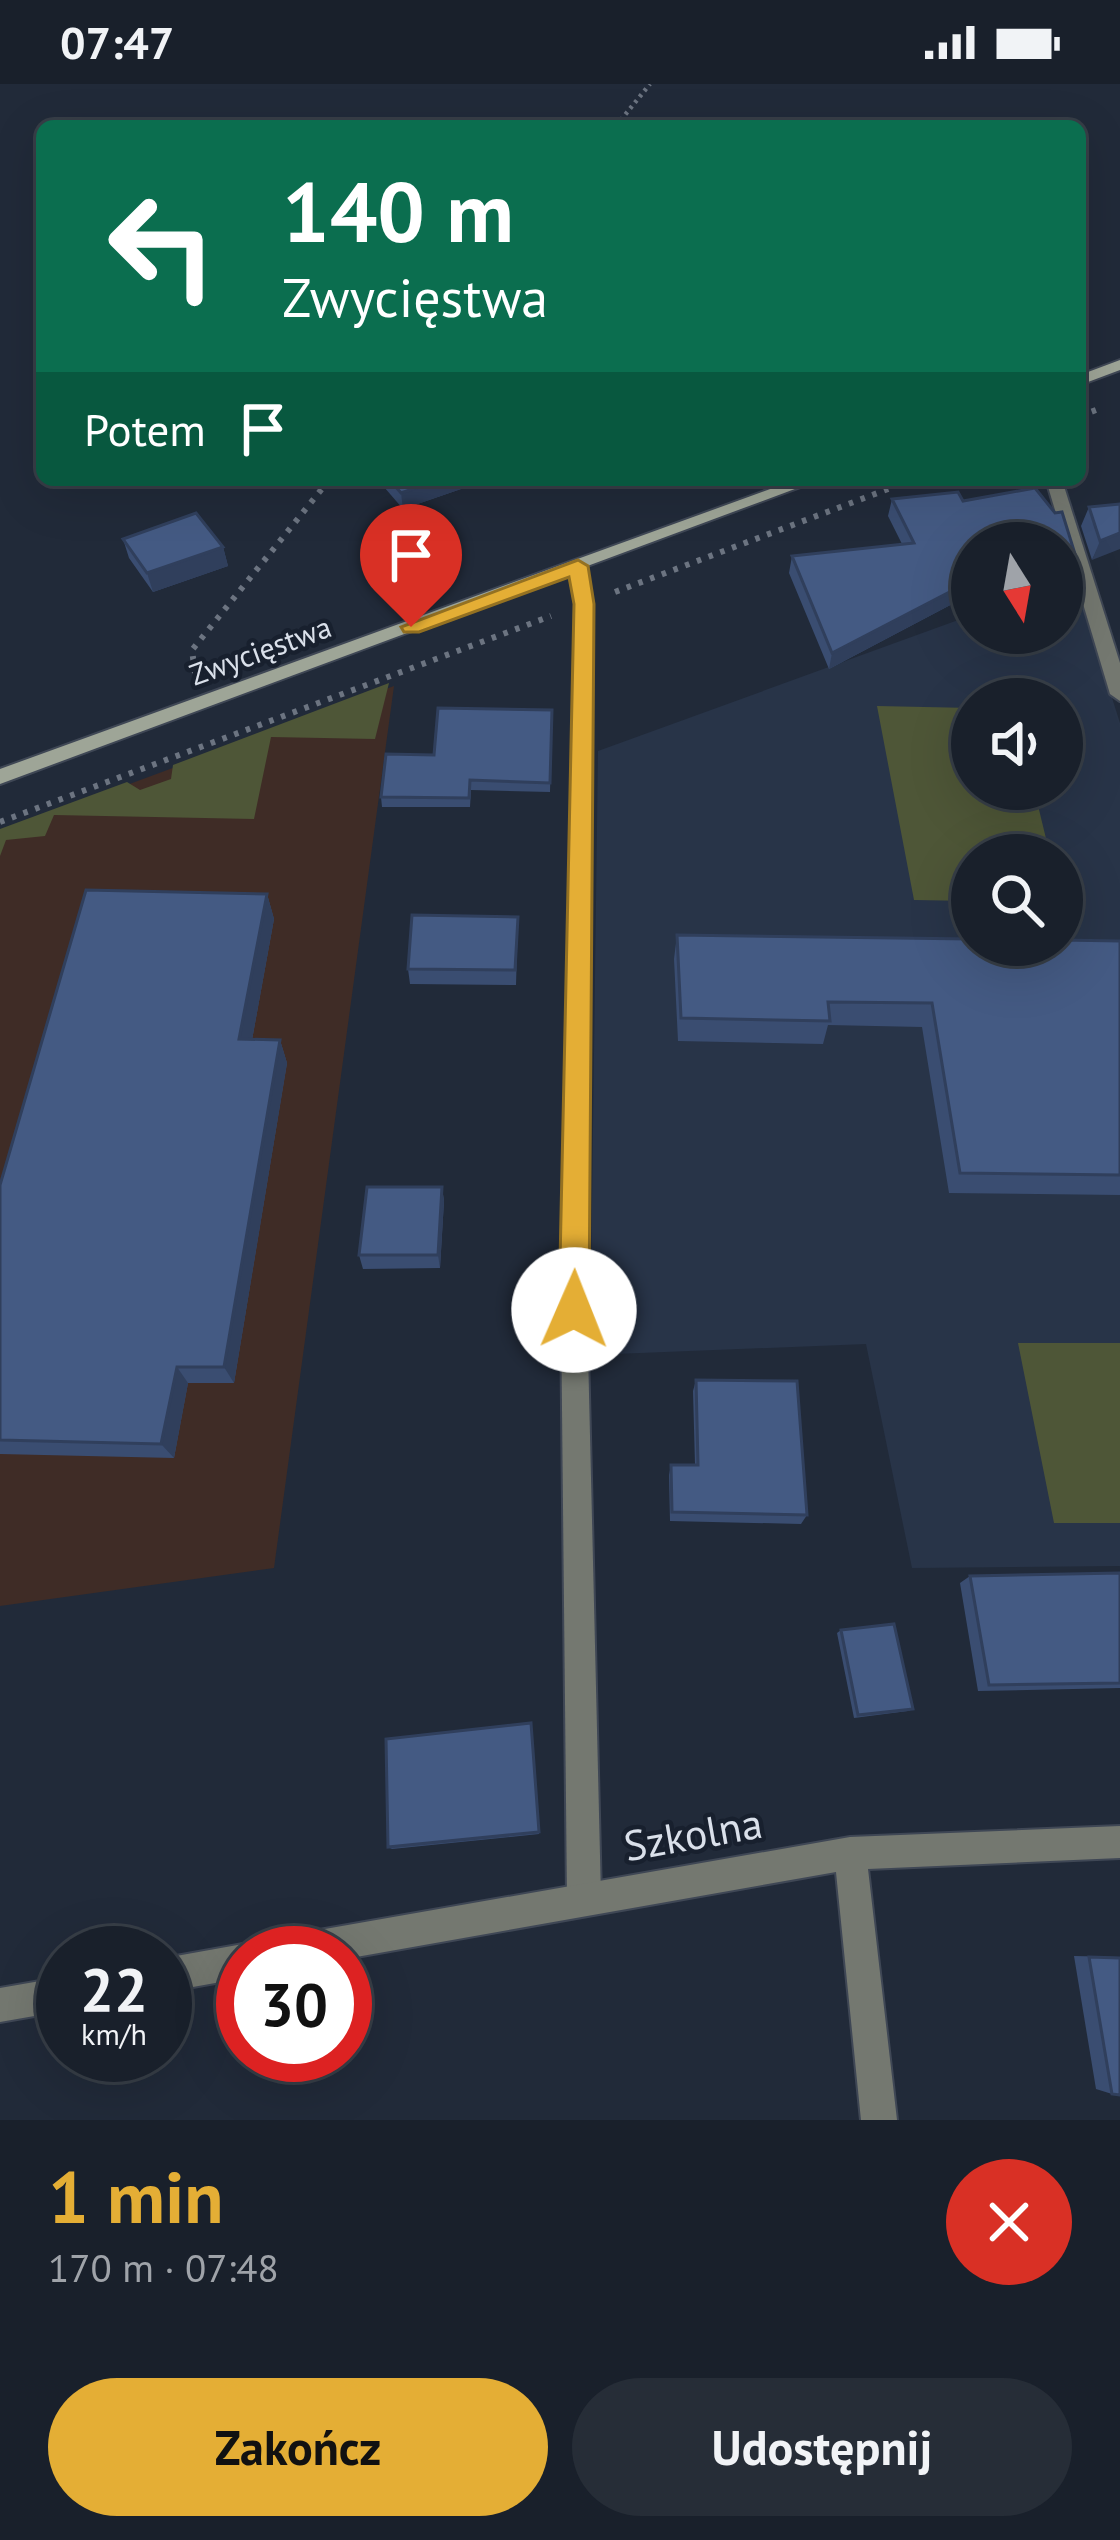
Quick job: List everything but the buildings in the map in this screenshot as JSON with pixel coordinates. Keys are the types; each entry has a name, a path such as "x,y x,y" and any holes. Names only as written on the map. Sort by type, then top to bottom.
{"main road":[{"path":"1086,378 1120,365"},
{"name":"Zwycięstwa","path":"0,777 795,486"}],"street":[{"path":"1056,486 1120,694"},
{"path":"578,566 584,604 574,1310 584,1898"},
{"name":"Szkolna","path":"372,1937 850,1853 1120,1841"},
{"path":"850,1853 879,2120"},
{"path":"0,2006 36,1999"}],"path":[{"path":"621,120 650,84"},
{"path":"200,704 191,650 324,486"},
{"path":"0,823 895,486"}],"shaded area":[{"path":"1083,606 1120,723 1120,1566 912,1568 866,1344 590,1355 598,751 951,623 951,654 1083,654"},
{"path":"394,686 274,1568 0,1606 0,832"}],"green space":[{"path":"389,683 375,739 271,737 254,819 54,815 45,836 6,840 0,856 0,829 127,782 140,790 171,779 173,765"},
{"path":"877,706 951,708 951,810 1039,810 1045,834 951,834 951,901 914,900"},
{"path":"1018,1343 1120,1343 1120,1523 1054,1523"}],"route":[{"path":"411,627 578,566 584,604 574,1310"}]}
